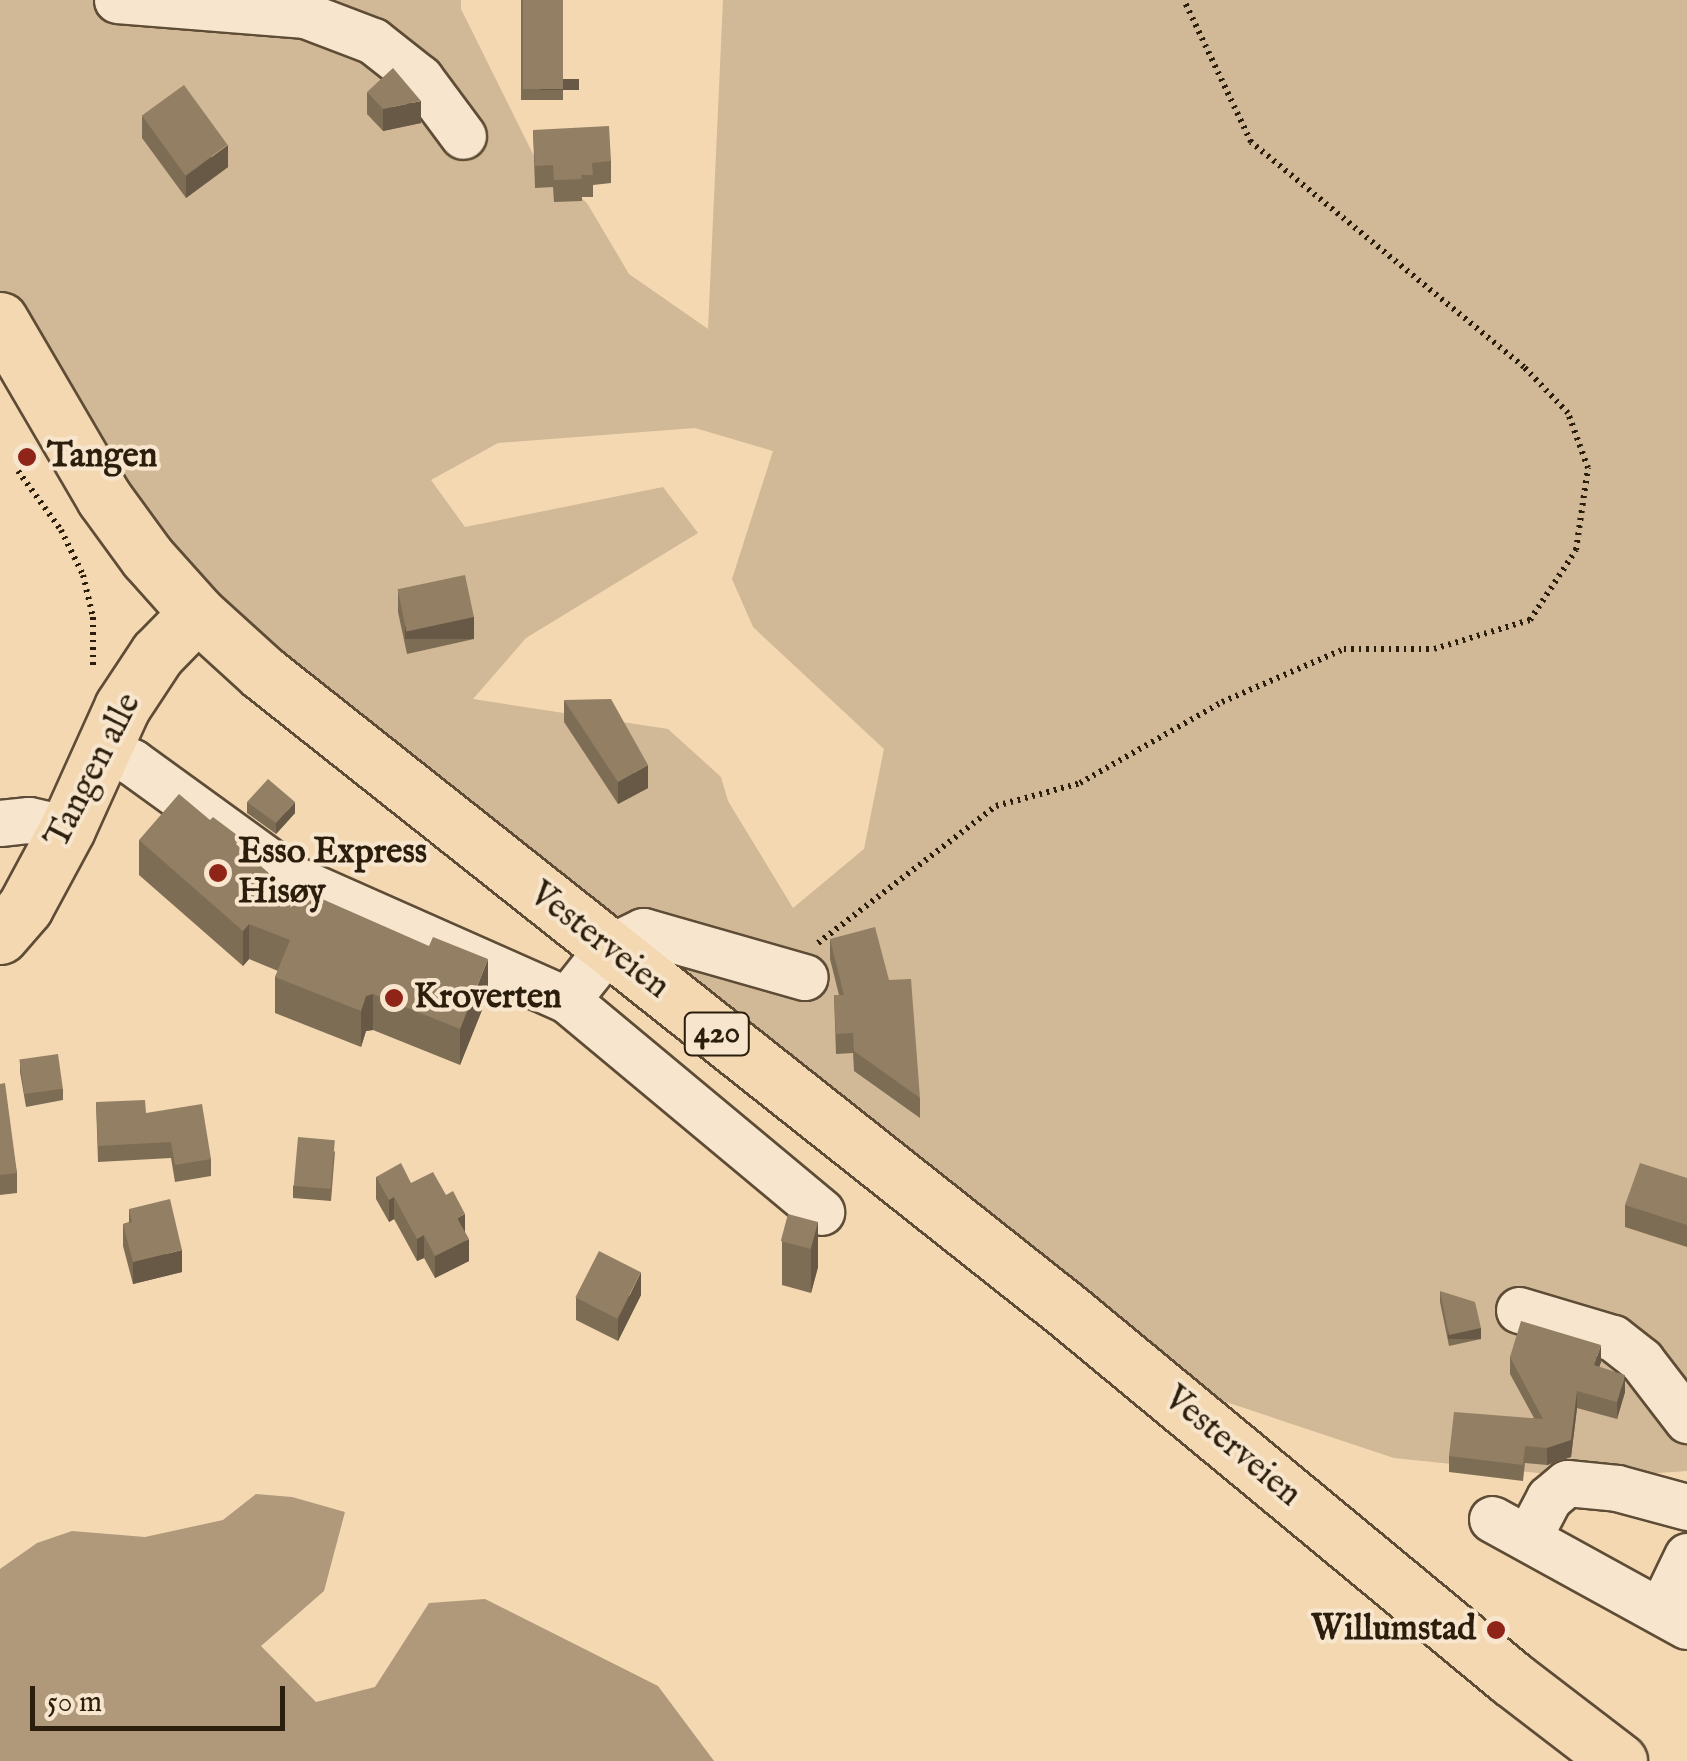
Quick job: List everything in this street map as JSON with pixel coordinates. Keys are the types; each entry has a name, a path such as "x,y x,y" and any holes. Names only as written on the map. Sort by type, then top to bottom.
{"main road":[{"name":"Vesterveien","path":"0,320 104,498 147,557 197,613 316,719 1064,1308 1512,1679 1619,1761"},
{"name":"Tangen alle","path":"0,936 24,907 67,829 122,707 158,654 197,613"},
{"name":"Vesterveien","path":"1512,1679 1593,1761"}],"street":[{"path":"117,0 306,16 372,41 420,78 463,136"},
{"path":"103,749 132,762 292,878 567,1000 820,1212"},
{"path":"0,824 30,820 67,829"},
{"path":"567,1000 608,948 643,931 794,975"},
{"path":"1519,1310 1613,1338 1641,1360 1687,1420"},
{"path":"1687,1507 1617,1488 1567,1483 1510,1528 1674,1618 1687,1556"}],"path":[{"path":"794,975 996,806 1080,783 1222,702 1344,649 1434,649 1530,620 1576,550 1588,468 1568,413 1524,367 1251,142 1184,0"},
{"path":"18,471 61,530 83,575 93,617 93,667"}],"shaded area":[{"path":"0,0 461,0 461,9 534,156 587,203 629,274 708,329 723,0 1687,0 1687,1471 1585,1478 1394,1458 1205,1395 273,667 0,354","holes":["695,428 773,451 732,579 753,627 884,749 864,849 793,908 728,801 721,777 668,729 473,699 526,638 698,533 663,487 465,527 431,480 498,443"]},
{"path":"256,1494 292,1497 345,1512 324,1591 261,1646 316,1702 375,1687 429,1603 485,1599 658,1686 714,1761 0,1761 0,1569 37,1543 72,1531 145,1537 223,1520"}],"building":[{"path":"523,0 563,0 563,89 523,89"},
{"path":"393,68 421,101 383,109 367,92"},
{"path":"184,85 227,145 185,175 142,116"},
{"path":"609,126 611,161 592,163 593,175 554,180 553,165 535,166 533,130"},
{"path":"465,575 474,617 406,631 398,589"},
{"path":"611,699 648,765 618,782 564,700"},
{"path":"268,779 295,802 276,823 247,802"},
{"path":"179,794 210,820 213,817 241,838 236,844 300,901 304,891 429,946 433,937 488,959 460,1029 373,994 366,996 361,1011 275,977 290,940 249,924 243,931 139,840"},
{"path":"875,927 889,980 911,979 920,1098 854,1051 853,1033 836,1034 834,995 844,995 830,939"},
{"path":"58,1054 63,1089 24,1094 19,1059"},
{"path":"5,1083 17,1173 0,1175 0,1084"},
{"path":"145,1100 146,1113 202,1104 211,1159 175,1165 171,1142 98,1146 96,1102"},
{"path":"298,1137 335,1140 331,1189 294,1186"},
{"path":"401,1163 411,1183 433,1172 446,1195 453,1191 465,1214 457,1218 469,1239 435,1256 424,1235 417,1239 394,1197 389,1200 376,1177"},
{"path":"1640,1163 1687,1178 1687,1225 1625,1205"},
{"path":"170,1199 182,1250 133,1262 123,1224 132,1222 129,1209"},
{"path":"788,1214 818,1222 811,1249 781,1241"},
{"path":"599,1251 641,1272 617,1319 575,1297"},
{"path":"1440,1291 1475,1302 1481,1328 1449,1335"},
{"path":"1521,1321 1601,1345 1594,1365 1625,1375 1617,1402 1577,1391 1571,1440 1547,1448 1525,1446 1523,1465 1449,1456 1454,1412 1543,1419 1510,1357"}],"place":[{"name":"Tangen","path":"27,457"},
{"name":"Esso Express Hisøy","path":"218,873"},
{"name":"Kroverten","path":"394,998"},
{"name":"Willumstad","path":"1496,1630"}]}
